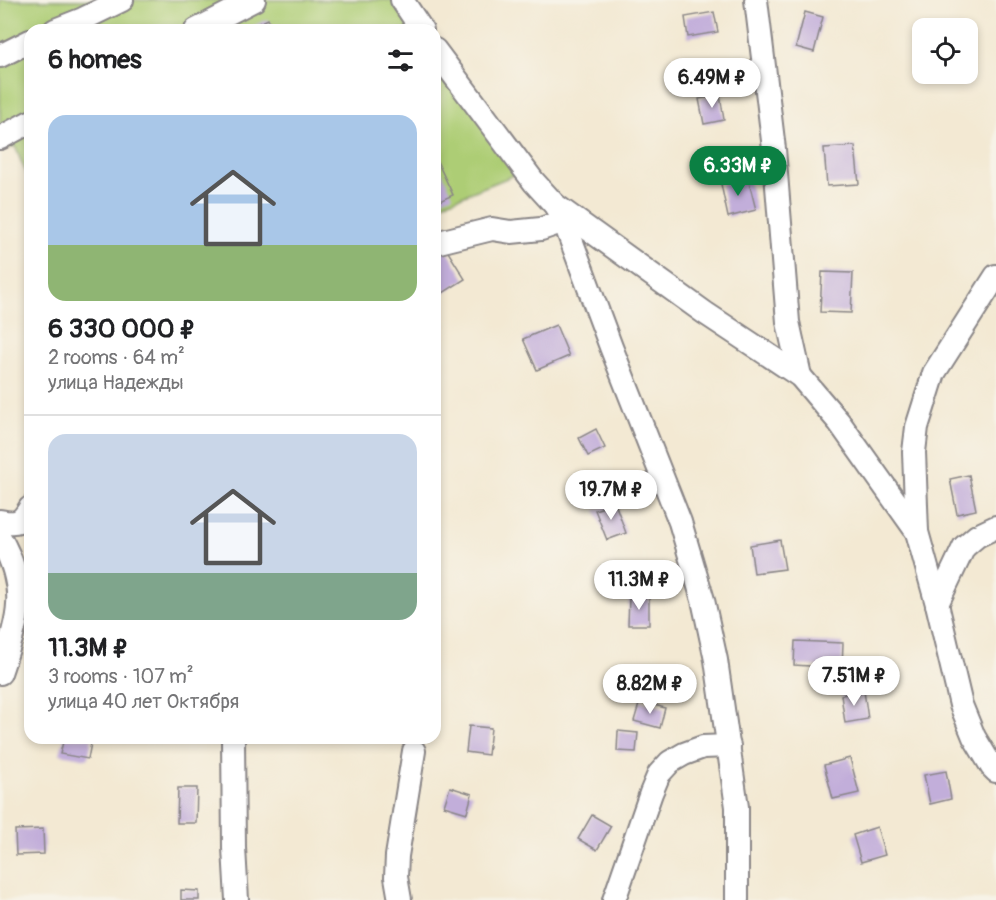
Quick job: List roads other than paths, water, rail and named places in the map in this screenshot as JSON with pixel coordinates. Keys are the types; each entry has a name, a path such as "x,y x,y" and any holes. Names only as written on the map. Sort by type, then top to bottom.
{"street":[{"path":"70,24 122,0"},
{"path":"208,24 254,0"},
{"path":"756,0 774,149 788,322 800,376"},
{"path":"404,1 418,24"},
{"path":"0,56 24,44"},
{"path":"441,58 560,213 800,376 839,422 918,532"},
{"path":"441,242 492,229 511,232 541,229 560,213"},
{"path":"560,213 680,522 703,600 714,650 737,807 737,900"},
{"path":"996,276 934,373 917,427 914,452 918,532 961,705 974,737 996,771"},
{"path":"0,521 14,524 24,516"},
{"path":"937,604 964,547 977,536 996,527"},
{"path":"0,538 9,554 16,575 19,596 13,635 0,673"},
{"path":"233,744 237,900"},
{"path":"614,900 659,774 670,762 684,754 703,747 729,746"},
{"path":"400,900 396,877 397,856 414,751"}]}
